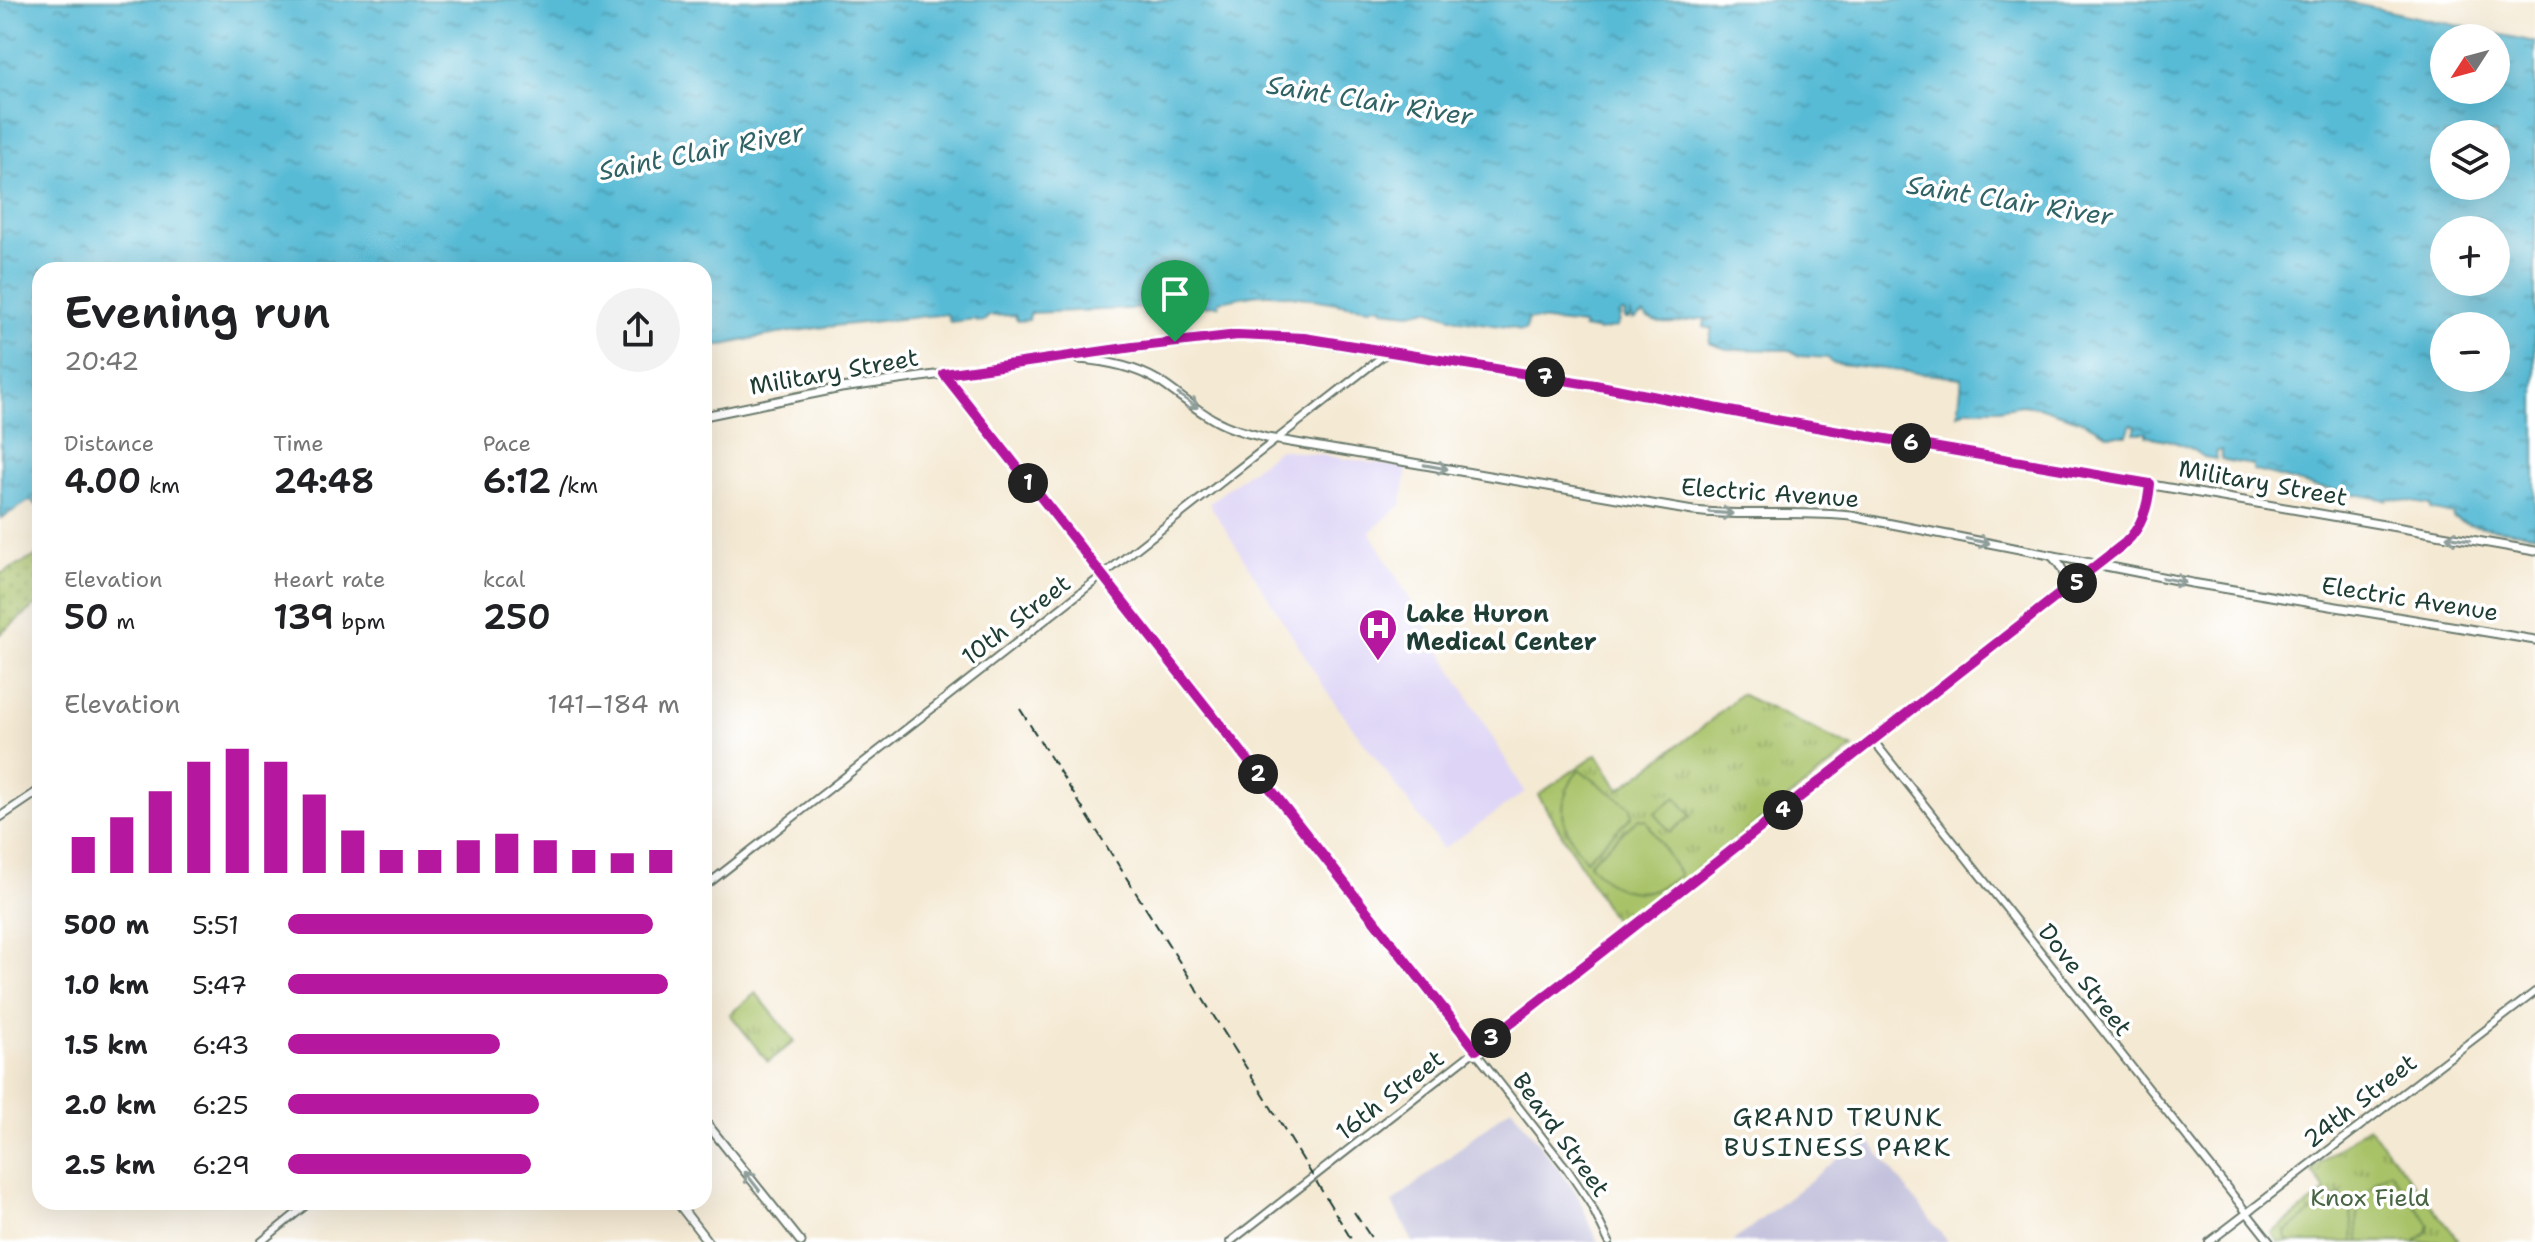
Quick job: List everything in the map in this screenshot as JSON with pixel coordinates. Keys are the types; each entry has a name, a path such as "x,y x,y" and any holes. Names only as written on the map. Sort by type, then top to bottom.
{"main road":[{"name":"Military Street","path":"712,414 811,392 1133,347 1219,337 1264,335 1304,338 1595,385 1781,421 2535,551"},
{"path":"1122,366 1126,352 1133,347"},
{"name":"Electric Avenue","path":"1064,358 1101,361 1156,379 1224,425 1277,440 1693,511 1734,515 1805,512 1851,516 2098,565 2535,640"},
{"path":"2050,555 2065,574 2062,595"},
{"path":"0,817 32,795"},
{"path":"712,1130 801,1242"},
{"path":"683,1210 708,1242"}],"street":[{"name":"10th Street","path":"712,881 1388,352"},
{"name":"Beard Street","path":"944,374 1476,1050 1582,1190 1609,1242"},
{"name":"16th Street","path":"1230,1242 2062,595 2136,531 2146,510 2150,484"},
{"name":"Dove Street","path":"1873,740 2270,1242"},
{"name":"24th Street","path":"2209,1242 2535,992"},
{"path":"261,1242 300,1210"}],"shaded area":[{"name":"Lake Huron Medical Center","path":"1279,449 1407,468 1402,504 1370,532 1525,792 1443,849 1331,698 1209,503"},
{"path":"1511,1107 1577,1194 1598,1242 1413,1242 1392,1203"},
{"path":"1866,1137 1948,1242 1732,1242"}],"green space":[{"path":"32,558 32,608 0,634 0,574"},
{"path":"1740,694 1853,748 1620,930 1538,795 1597,754 1619,790 1709,722"},
{"path":"1579,769 1631,808 1632,816 1586,860 1570,837 1563,816 1566,793"},
{"path":"1676,797 1691,816 1670,832 1655,813"},
{"path":"1638,819 1646,820 1680,875 1655,889 1632,892 1610,883 1589,863"},
{"path":"756,993 795,1041 768,1062 730,1014"},
{"name":"Knox Field","path":"2368,1126 2458,1239 2454,1242 2279,1242 2272,1233 2326,1191 2311,1170"},
{"path":"2390,1171 2429,1225 2427,1232 2414,1242 2360,1242 2357,1220 2362,1201 2381,1177"},
{"path":"2340,1194 2351,1212 2354,1242 2290,1242 2286,1237 2287,1231 2331,1197 2333,1199"}],"water":[{"name":"Saint Clair River","path":"0,0 2336,0 2450,24 2430,24 2430,104 2510,104 2510,37 2535,42 2535,534 2473,525 2453,518 2453,514 2430,509 2430,505 2316,487 2253,470 2253,465 2221,460 2222,451 2217,451 2216,459 2204,457 2171,441 2146,436 2146,433 2134,433 2136,426 2131,424 2127,435 2109,435 2082,421 2039,407 2021,405 1968,409 1958,414 1962,378 1832,363 1828,358 1799,356 1790,350 1727,349 1709,343 1712,329 1704,327 1705,320 1715,319 1660,323 1643,314 1633,320 1631,314 1629,319 1624,319 1625,313 1621,312 1617,327 1599,331 1583,328 1583,325 1528,319 1526,330 1520,331 1460,320 1428,309 1410,313 1383,310 1383,307 1262,294 1219,301 1219,305 1030,313 1029,320 1017,321 1015,315 989,316 977,322 976,319 950,322 947,314 809,329 712,346 712,262 32,262 32,501 1,518"}],"railway":[{"path":"1020,709 1353,1242"},
{"path":"1354,1212 1374,1242"}],"place":[{"name":"Lake Huron Medical Center","path":"1378,662"}],"district":[{"name":"GRAND TRUNK BUSINESS PARK","path":"1838,1131"}],"route":[{"path":"1238,335 1304,338 1595,385 1781,421 2150,484 2149,492 2143,519 2125,543 1476,1050 944,374 1175,342 1238,335"}]}
